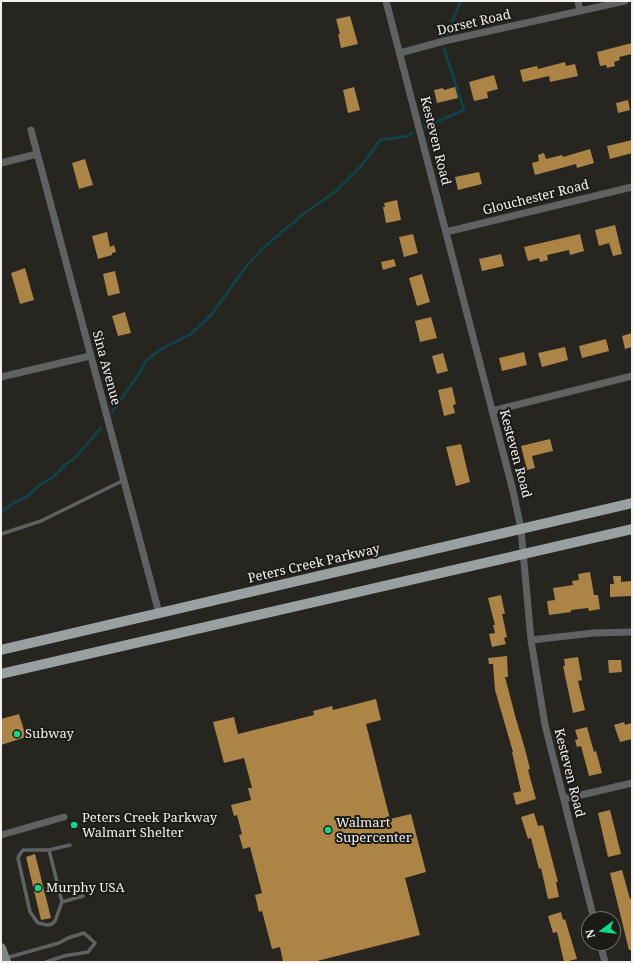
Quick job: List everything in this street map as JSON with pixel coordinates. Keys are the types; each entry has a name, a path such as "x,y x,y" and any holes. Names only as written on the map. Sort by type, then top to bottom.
{"main road":[{"name":"Peters Creek Parkway","path":"1,650 632,503"},
{"path":"1,674 632,529"},
{"path":"1,948 4,960"}],"street":[{"name":"Kesteven Road","path":"386,1 414,114 513,490 521,529 531,640 545,725 592,911"},
{"path":"578,1 580,11"},
{"name":"Dorset Road","path":"400,53 625,1"},
{"name":"Sina Avenue","path":"30,130 159,613"},
{"path":"1,163 37,154"},
{"name":"Glouchester Road","path":"446,232 632,187"},
{"path":"1,377 90,356"},
{"path":"492,411 632,376"},
{"path":"531,640 594,633 632,632"},
{"path":"564,799 632,783"},
{"path":"1,835 64,818"},
{"path":"602,951 605,962"}],"lane":[{"path":"1,534 41,521 124,480"},
{"path":"49,850 62,902 55,922 47,925 38,923 30,912 18,858 23,850 49,850 70,845"},
{"path":"62,902 83,896"},
{"path":"4,960 59,944 68,938 84,933 95,943 88,952 64,956 46,962"}],"building":[{"path":"350,16 358,44 341,48 338,34 340,34 336,19"},
{"path":"632,43 632,54 619,57 620,60 614,62 615,66 607,68 606,65 600,66 597,52"},
{"path":"565,62 566,66 575,64 578,76 550,82 549,76 523,82 520,70 537,66 538,69"},
{"path":"494,75 498,89 487,92 488,98 474,101 469,82"},
{"path":"354,87 360,110 348,113 343,90"},
{"path":"455,87 458,98 437,103 434,90 443,88 444,90"},
{"path":"628,100 630,110 618,113 616,103"},
{"path":"632,140 632,153 610,159 607,146"},
{"path":"590,149 594,163 577,168 576,164 535,175 532,163 539,161 538,155 544,153 546,159 562,155 563,157"},
{"path":"85,159 93,185 79,189 72,163"},
{"path":"479,172 482,184 458,190 455,177"},
{"path":"397,200 401,220 386,223 383,207 385,207 384,203"},
{"path":"615,225 622,254 613,256 609,243 599,246 595,230"},
{"path":"107,232 110,247 114,245 116,252 112,253 112,255 98,259 92,236"},
{"path":"413,234 418,253 404,257 399,237"},
{"path":"580,234 584,251 570,255 569,250 547,255 548,260 540,262 539,258 528,261 524,247"},
{"path":"501,254 504,266 482,271 479,259"},
{"path":"394,259 396,266 383,270 381,262"},
{"path":"25,268 34,300 20,304 11,273"},
{"path":"115,271 120,293 108,296 103,274"},
{"path":"422,274 430,302 417,306 409,278"},
{"path":"125,312 131,333 118,336 112,316"},
{"path":"431,317 437,338 420,342 415,321"},
{"path":"632,333 632,347 625,349 622,336"},
{"path":"606,339 609,351 582,358 579,346"},
{"path":"565,347 568,360 542,367 538,353"},
{"path":"524,352 527,365 502,371 499,358"},
{"path":"443,353 448,371 437,374 432,356"},
{"path":"452,387 456,404 453,405 455,413 444,416 438,390"},
{"path":"550,439 553,451 532,456 535,468 527,470 521,446"},
{"path":"461,444 470,482 456,486 446,447"},
{"path":"590,572 594,595 598,595 600,609 589,611 588,608 571,610 571,612 549,615 547,601 555,600 553,588 573,585 572,581 579,580 578,574"},
{"path":"613,576 621,576 621,582 631,581 632,596 610,597 610,584 614,584"},
{"path":"501,595 505,614 502,614 507,637 504,638 506,644 492,647 489,634 495,633 493,625 495,625 488,598"},
{"path":"507,656 508,677 505,677 525,749 530,769 528,770 536,799 516,805 513,793 521,791 513,752 495,690 493,664 489,664 488,658"},
{"path":"578,657 582,680 578,681 585,710 573,713 563,666 565,666 564,659"},
{"path":"608,660 621,660 622,672 609,673"},
{"name":"Walmart Supercenter","path":"376,699 381,720 366,724 390,819 411,814 426,872 405,878 420,935 313,962 283,962 280,947 272,949 262,911 259,912 255,895 262,893 250,847 243,849 239,835 242,834 237,815 234,816 231,805 251,800 248,788 252,788 244,758 224,763 213,722 234,717 238,734 314,715 313,711 332,706 333,710"},
{"path":"19,714 26,737 1,745 1,719"},
{"path":"624,722 625,725 632,723 632,739 620,742 614,725"},
{"path":"587,727 602,773 589,776 581,746 577,747 575,740 578,739 575,730"},
{"path":"610,810 621,854 608,857 598,813"},
{"path":"534,813 538,826 543,825 558,882 556,882 559,897 548,899 541,868 539,869 531,838 528,839 521,817"},
{"path":"35,854 51,918 41,920 26,857"},
{"path":"622,870 630,899 632,899 632,950 629,950 621,918 621,911 619,911 610,873"},
{"path":"561,912 563,920 565,919 577,959 564,962 557,932 553,933 548,916"}],"waterway":[{"path":"441,36 449,31 461,1"},
{"path":"425,127 464,110 444,49"},
{"path":"112,412 147,360 161,349 191,334 212,314 245,268 262,249 299,217 336,191 363,164 380,140 408,136 412,133"},
{"path":"1,512 15,502 28,496 38,486 53,477 67,463 75,458 101,428"}],"place":[{"name":"Subway","path":"17,734"},
{"name":"Peters Creek Parkway Walmart Shelter","path":"74,825"},
{"name":"Walmart Supercenter","path":"328,830"},
{"name":"Murphy USA","path":"38,888"}]}
